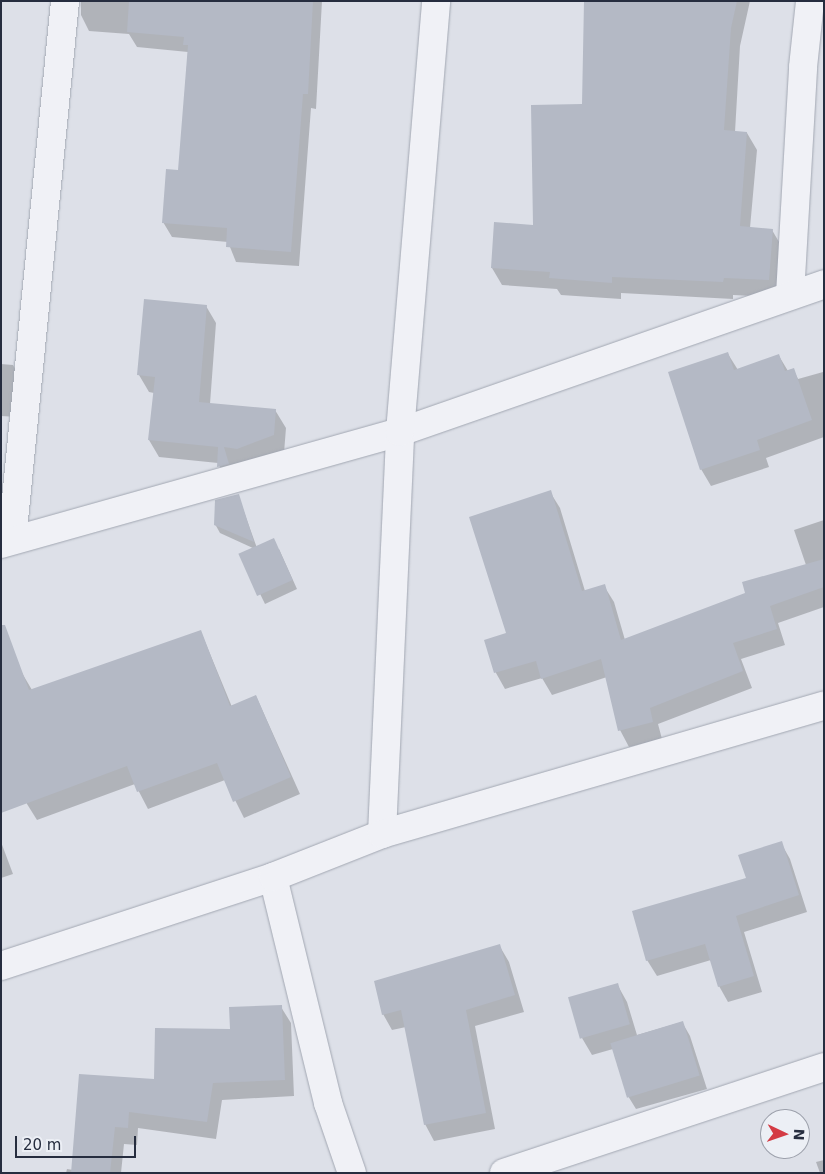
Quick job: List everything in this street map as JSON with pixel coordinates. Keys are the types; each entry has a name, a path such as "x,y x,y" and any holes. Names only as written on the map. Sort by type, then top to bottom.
{"street":[{"path":"65,1 7,542 400,432 824,284"},
{"path":"382,834 400,432 436,1"},
{"path":"790,295 803,67 810,1"},
{"path":"1,966 273,876 382,834 824,706"},
{"path":"273,876 328,1103 352,1173"},
{"path":"504,1173 824,1067"}],"building":[{"path":"129,1 313,1 308,94 303,94 291,252 226,247 227,228 162,223 166,169 178,170 188,45 183,45 184,37 127,32"},
{"path":"584,1 737,1 731,28 724,130 747,132 740,226 773,229 769,280 724,278 723,282 612,277 612,283 549,278 550,272 491,268 494,222 533,225 531,105 582,104"},
{"path":"144,299 207,305 199,402 276,409 274,435 237,449 224,447 229,464 217,467 218,447 148,440 155,377 137,375"},
{"path":"728,352 734,370 779,354 785,371 794,368 812,420 757,440 760,450 700,470 668,372"},
{"path":"551,490 582,591 605,584 621,640 745,593 742,582 824,559 824,587 770,606 777,629 733,643 743,671 650,708 653,722 618,731 601,659 541,679 536,661 494,673 484,640 506,633 469,517"},
{"path":"239,494 254,542 214,525 215,500"},
{"path":"274,538 293,580 257,596 238,554"},
{"path":"1,625 5,625 29,690 201,630 230,706 256,695 291,777 233,802 217,763 137,792 127,766 1,813"},
{"path":"782,841 799,895 736,916 754,976 718,987 705,944 646,961 632,911 746,878 738,855"},
{"path":"500,944 515,995 466,1010 486,1113 424,1125 401,1010 382,1015 374,981"},
{"path":"618,983 630,1024 580,1039 568,997"},
{"path":"282,1005 285,1080 213,1083 207,1122 129,1112 128,1128 115,1127 110,1173 71,1173 79,1074 154,1079 155,1028 230,1029 229,1007"},
{"path":"683,1021 700,1076 627,1098 610,1043"}]}
